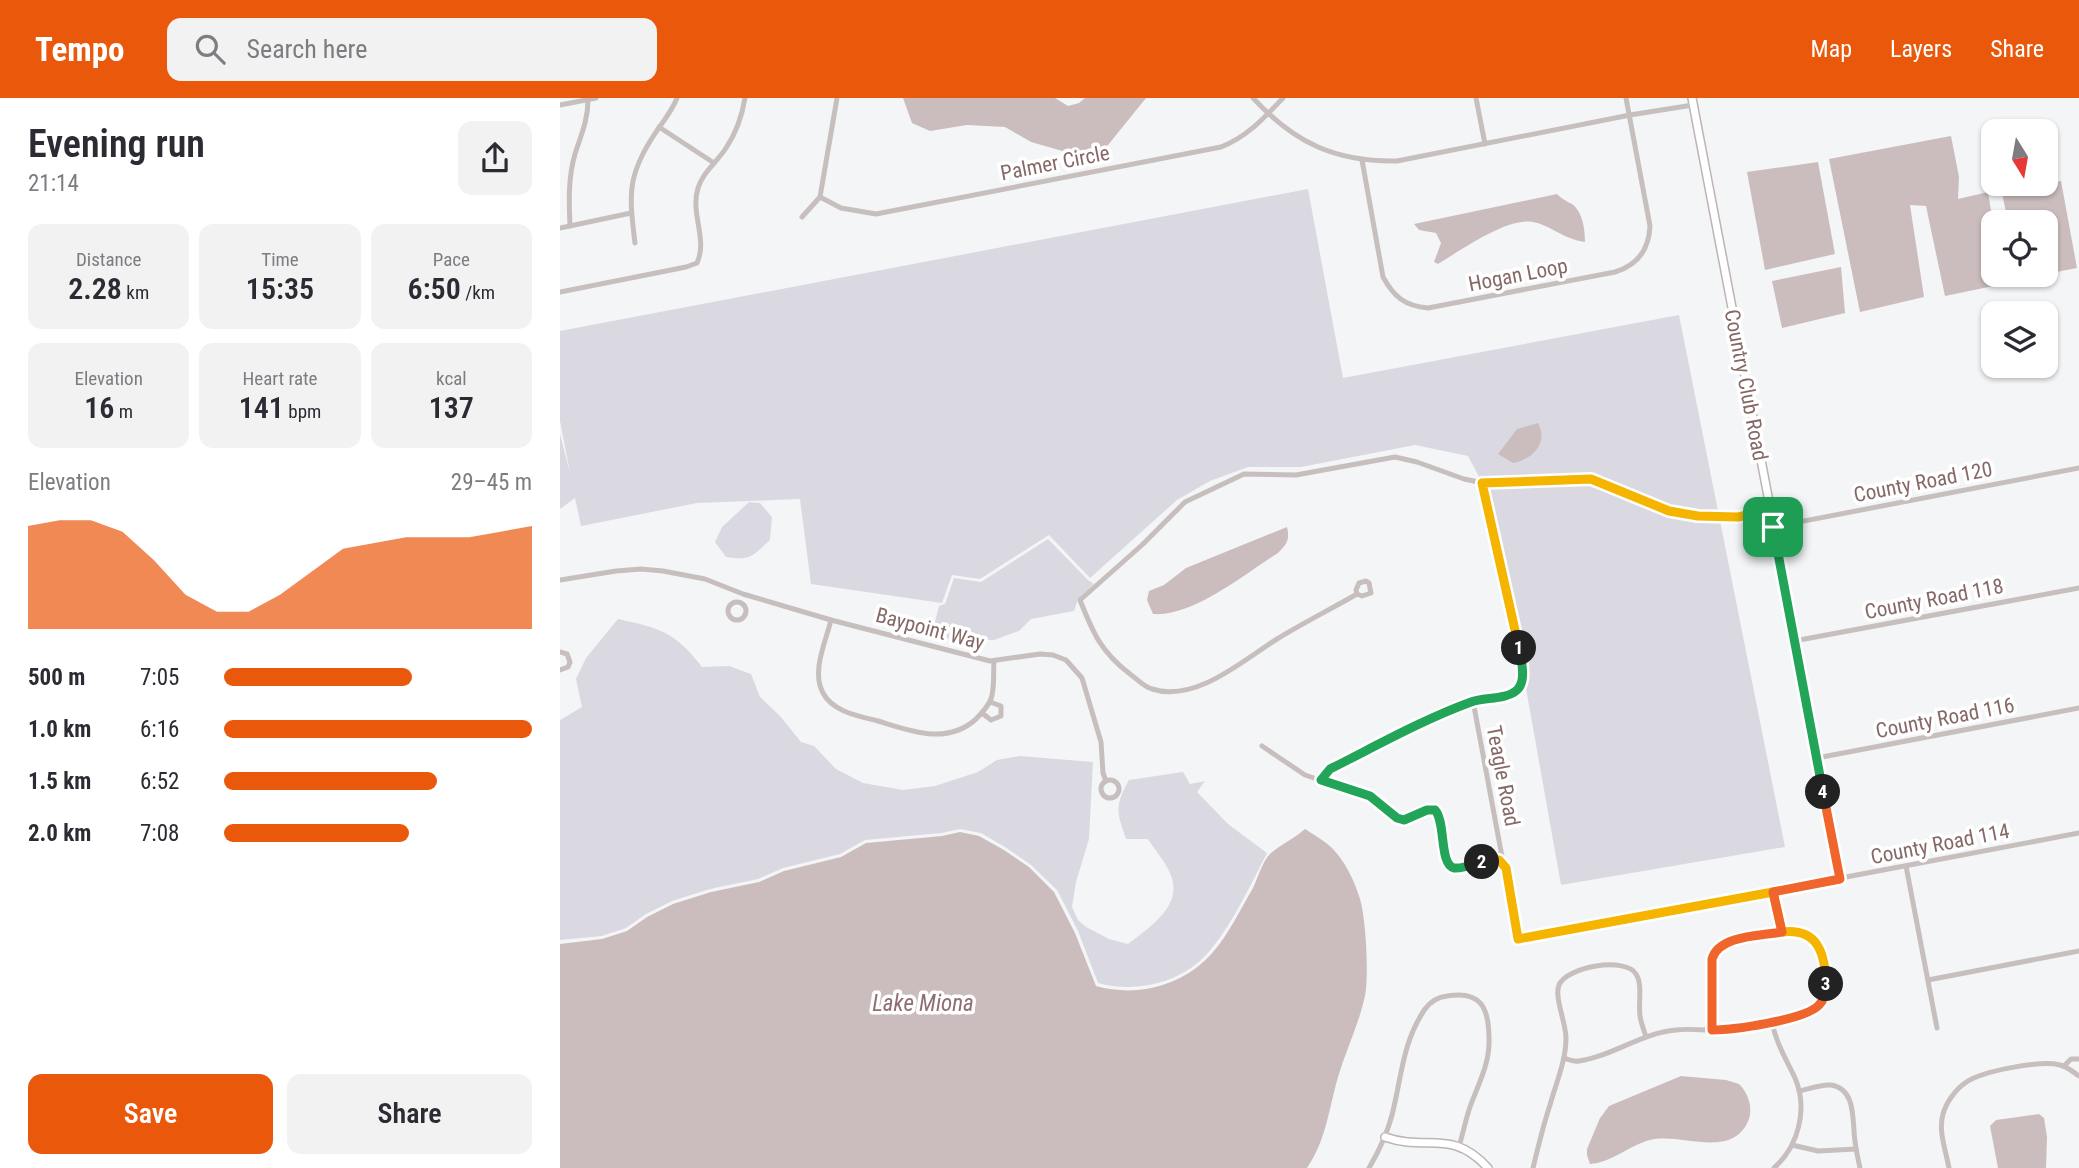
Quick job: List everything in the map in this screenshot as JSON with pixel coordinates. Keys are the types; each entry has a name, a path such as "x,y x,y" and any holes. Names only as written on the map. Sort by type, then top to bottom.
{"street":[{"path":"560,105 596,98"},
{"path":"635,243 631,213 632,182 640,157 677,98"},
{"path":"560,292 686,268 697,263 702,244 695,208 699,186 726,149 741,119 745,98"},
{"path":"802,217 820,197 837,98"},
{"path":"1253,98 1296,137 1325,152 1362,160 1397,161 1693,102"},
{"name":"Palmer Circle","path":"820,197 841,208 876,214 1221,147 1238,140 1283,98"},
{"path":"1476,98 1485,144"},
{"name":"Hogan Loop","path":"1362,160 1383,277 1390,290 1401,301 1413,307 1428,308 1615,272 1628,268 1638,259 1650,239 1650,226 1626,98"},
{"path":"569,226 568,188 575,154 585,129 588,100"},
{"name":"Country Club Road","path":"1693,102 1840,879"},
{"path":"659,127 714,163"},
{"path":"560,228 631,213"},
{"path":"1357,594 1277,639 1232,669 1190,690 1168,692 1150,689 1110,659 1093,631 1080,600 1185,502 1244,474 1296,475 1395,457 1439,469 1464,480 1482,483 1591,479 1669,511 1698,516 1738,517 1770,510"},
{"name":"County Road 120","path":"1773,527 2079,468"},
{"path":"1321,780 1330,769 1473,701 1507,695 1517,690 1521,684 1521,657 1482,483"},
{"name":"Baypoint Way","path":"560,580 641,569 674,572 705,579 743,594 831,620 994,662 1040,654 1053,655 1066,660 1083,678 1101,742 1106,781"},
{"name":"County Road 118","path":"1794,641 2079,588"},
{"path":"741,602 743,594"},
{"path":"831,620 819,667 822,692 835,707 869,719 933,735 953,732 971,723 990,702 994,662"},
{"path":"560,652 567,654 570,662 568,667 560,670"},
{"name":"Teagle Road","path":"1473,701 1518,939"},
{"path":"982,713 991,720 1001,716 1001,706 990,702"},
{"name":"County Road 116","path":"1817,758 2079,708"},
{"path":"1262,746 1306,775 1370,796 1397,818 1404,820 1427,810 1435,810 1441,820 1446,859 1453,867 1489,860 1503,862"},
{"name":"County Road 114","path":"1518,939 2079,833"},
{"path":"1906,866 1937,1028"},
{"path":"1773,892 1782,932"},
{"path":"1564,1058 1581,1061 1646,1037 1676,1030 1712,1030 1772,1022 1794,1017 1817,1007 1825,995 1826,987 1821,954 1816,942 1805,933 1782,932 1729,942 1717,949 1712,959 1712,1030"},
{"path":"1928,980 2079,951"},
{"path":"1533,1168 1564,1058 1565,1025 1558,990 1563,979 1573,972 1615,964 1628,966 1634,971 1639,982 1640,1019 1646,1037"},
{"path":"1369,1168 1385,1137 1392,1115 1407,1044 1423,1013 1437,998 1467,994 1474,996 1484,1008 1489,1049 1485,1070 1469,1110 1459,1146"},
{"path":"1772,1022 1777,1041 1799,1091 1800,1117 1792,1145 1774,1168"},
{"path":"2064,1066 2071,1059 2079,1059"},
{"path":"1949,1168 1941,1126 1943,1114 1948,1102 1963,1084 1982,1075 2046,1064 2064,1066 2079,1076"},
{"path":"1799,1091 1828,1085 1838,1087 1846,1093 1852,1107 1860,1168"},
{"path":"1385,1137 1410,1143 1437,1141 1459,1146 1480,1159 1488,1168"},
{"path":"1792,1145 1818,1151 1856,1149"}],"shaded area":[{"path":"1308,189 1343,378 1679,315 1785,847 1561,885 1493,503 1468,456 1415,445 1301,467 1248,467 1210,481 1177,500 1090,578 1049,535 980,579 952,575 942,603 811,584 800,499 697,503 581,526 575,498 560,509 560,434 570,473 560,421 560,331"},
{"path":"749,502 760,503 772,517 770,540 746,558 726,557 715,542 722,527"},
{"path":"1048,539 1094,584 1078,599 1074,611 1031,619 1019,631 994,640 947,639 932,634 939,606 945,604 954,578 981,582"},
{"path":"618,619 666,633 683,646 702,667 729,666 751,674 760,697 801,742 814,746 836,769 863,783 903,790 935,786 978,772 997,760 1020,756 1093,762 1089,839 1076,882 1072,907 1078,920 1086,927 1109,939 1128,944 1156,922 1170,904 1173,894 1169,871 1148,839 1126,839 1118,810 1129,780 1183,772 1190,784 1205,781 1197,792 1228,824 1267,853 1228,926 1201,960 1175,977 1145,986 1098,983 1078,931 1057,890 1031,865 1005,847 981,833 960,829 865,840 840,854 672,901 626,928 602,936 560,940 560,720 582,707 576,679 586,658"}],"water":[{"path":"903,98 1055,98 1068,106 1085,98 1146,98 1108,145 1096,153 1080,156 1031,142 1005,127 967,125 930,131 912,123"},
{"path":"1951,136 1959,177 1958,199 1981,194 1981,196 1989,196 1991,210 1981,210 1981,287 1988,287 1945,296 1926,206 1910,205 1924,297 1860,312 1829,159"},
{"path":"1818,162 1835,254 1765,270 1747,172"},
{"path":"2061,181 2077,268 2058,272 2058,210 2006,210 2003,196 2058,196 2058,182"},
{"path":"1557,194 1579,212 1585,242 1533,222 1522,222 1484,236 1438,264 1434,262 1441,243 1436,233 1419,230 1414,224"},
{"path":"1841,267 1845,313 1782,328 1772,281"},
{"path":"1538,423 1541,430 1540,444 1532,454 1513,463 1498,454 1517,429"},
{"path":"1287,527 1288,539 1281,550 1234,582 1185,609 1153,614 1147,600 1149,591 1164,585 1186,568"},
{"name":"Lake Miona","path":"1305,829 1332,848 1352,879 1362,908 1367,962 1365,996 1338,1077 1323,1136 1307,1168 560,1168 560,944 602,939 627,931 673,904 841,857 866,843 960,832 979,836 1004,850 1029,867 1054,892 1075,933 1096,986 1144,989 1175,980 1202,963 1230,929 1267,857"},
{"path":"1681,1076 1726,1080 1739,1084 1750,1105 1749,1119 1741,1132 1731,1139 1719,1142 1650,1140 1605,1161 1590,1164 1587,1149 1600,1118 1609,1106"},
{"path":"2039,1114 2044,1118 2047,1137 2046,1168 1998,1168 1990,1126 1996,1120"}],"route":[{"path":"1773,527 1770,510 1726,518 1669,511 1591,479 1482,483 1521,657 1521,684 1517,690 1507,695 1473,701 1376,746 1330,769 1321,780 1370,796 1397,818 1404,820 1423,811 1435,810 1441,820 1444,849 1450,866 1457,868 1494,859 1503,862 1518,939 1773,892 1782,932 1805,933 1816,942 1821,954 1826,978 1825,995 1822,1002 1810,1012 1772,1022 1712,1030 1712,959 1717,949 1729,942 1782,932 1778,914 1773,892 1840,879 1773,527"}]}
